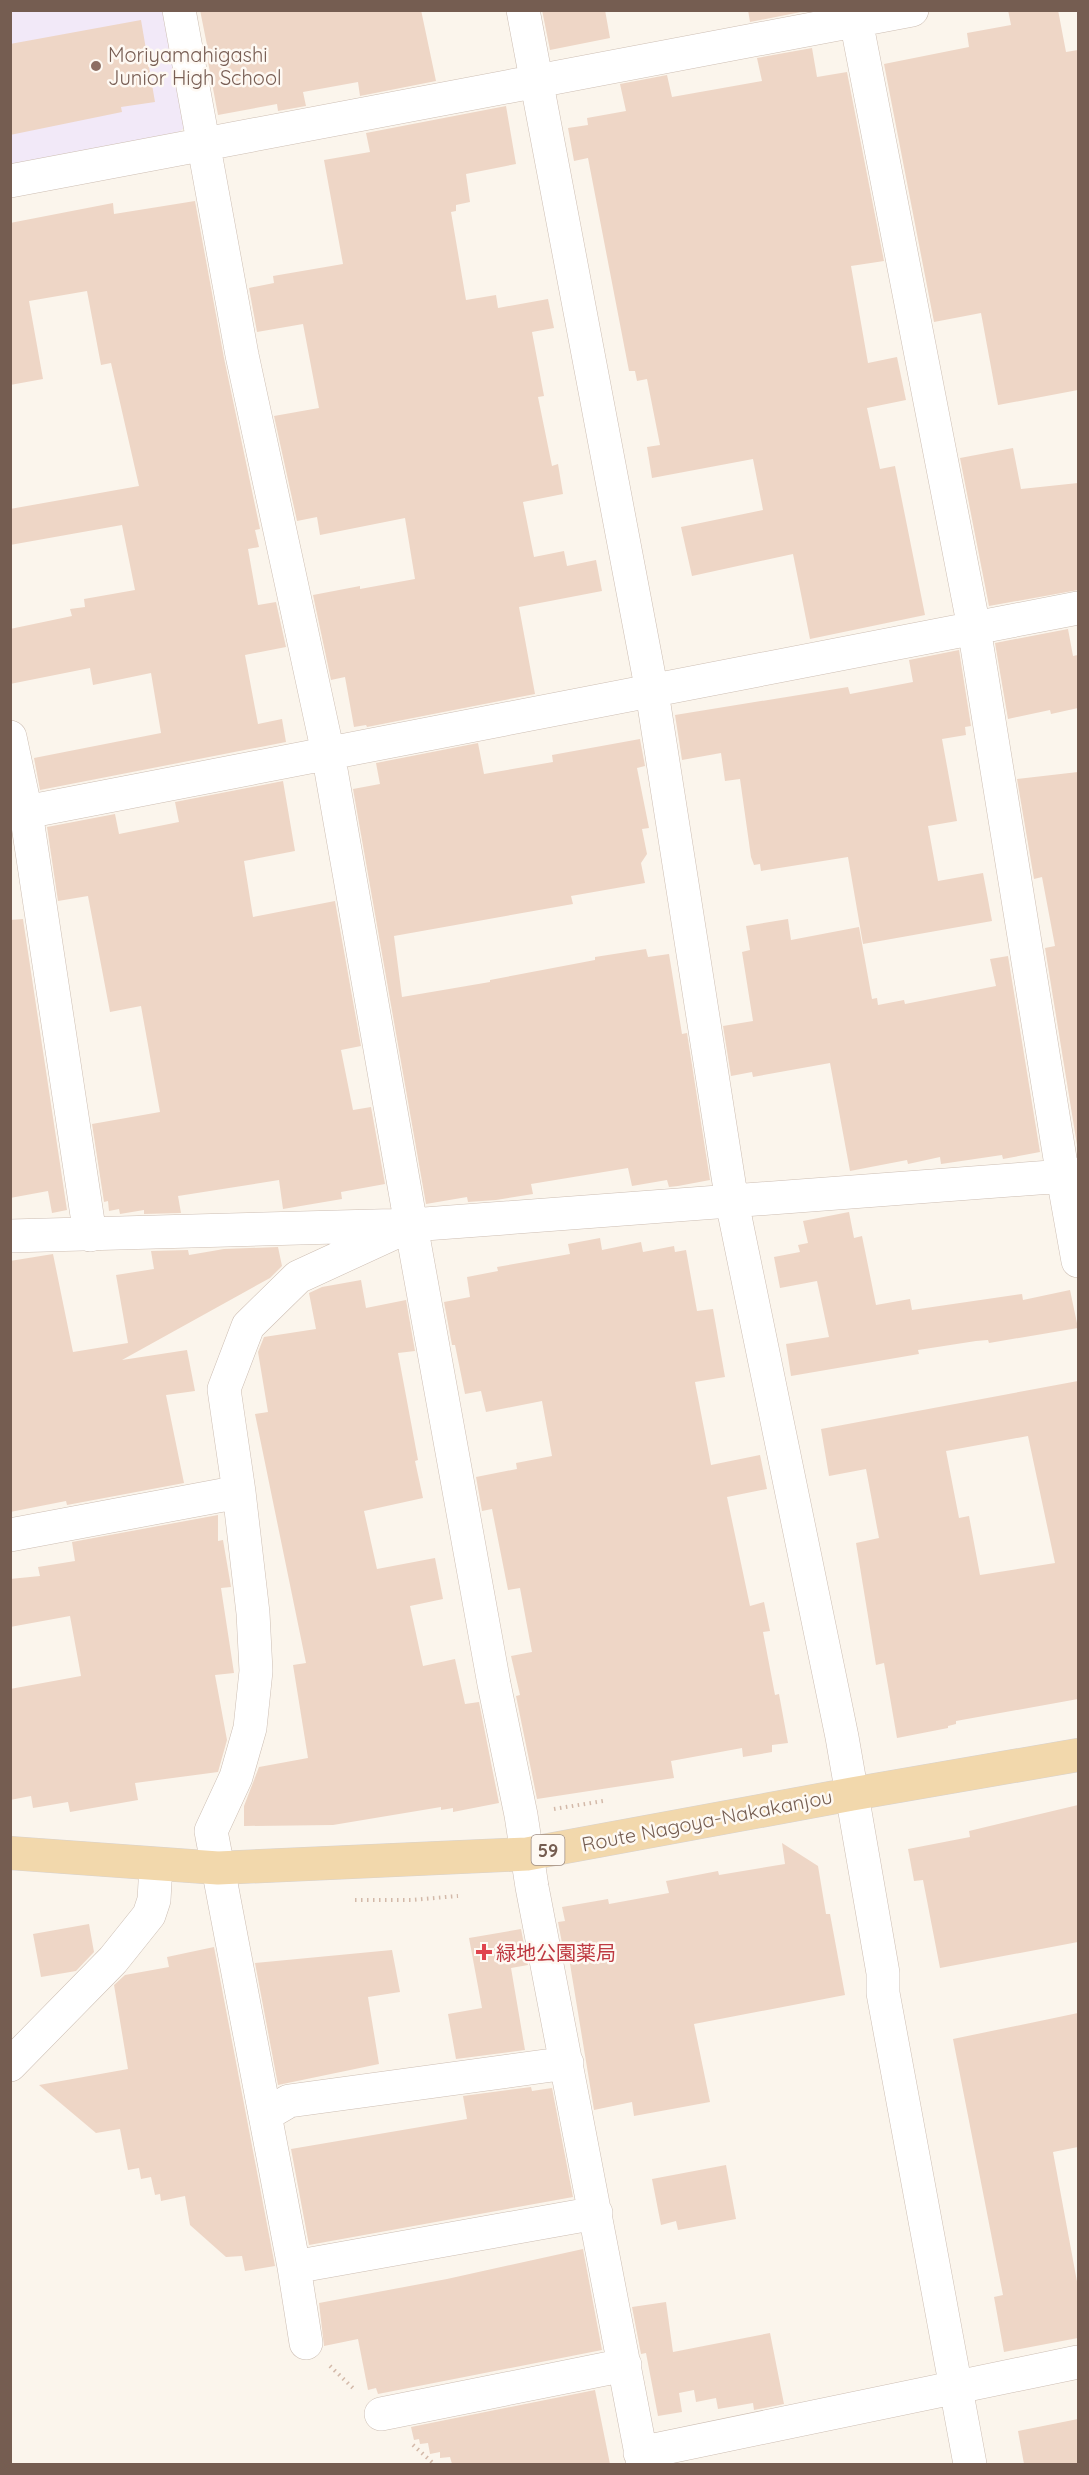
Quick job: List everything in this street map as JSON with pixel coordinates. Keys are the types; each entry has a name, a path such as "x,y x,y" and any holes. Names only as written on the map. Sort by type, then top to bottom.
{"main road":[{"name":"Route Nagoya-Nakakanjou","path":"10,1853 218,1869 526,1854 1078,1755"}],"street":[{"path":"179,10 242,355 328,753 494,1684 521,1815 526,1854 625,2365 641,2459 956,2387 1078,2362"},
{"path":"523,10 652,692 732,1202 852,1794 883,1973 883,1993 970,2464"},
{"path":"10,181 537,81 854,16 912,10"},
{"path":"854,16 974,628 1071,1176 1078,1261"},
{"path":"26,812 1078,608"},
{"path":"10,737 26,812 90,1235"},
{"path":"10,1236 411,1226 1071,1176"},
{"path":"306,2343 294,2267 211,1831 236,1777 250,1728 256,1671 253,1613 224,1389 248,1326 298,1277 411,1226"},
{"path":"10,1535 239,1492"},
{"path":"10,2066 113,1960 150,1915 154,1900 156,1865"},
{"path":"265,2115 289,2102 567,2063"},
{"path":"294,2267 596,2213"},
{"path":"381,2414 625,2365"}],"path":[{"path":"521,1815 614,1799"}],"shaded area":[{"name":"Moriyamahigashi Junior High School","path":"11,11 170,11 192,121 179,132 11,165"}],"building":[{"path":"200,10 421,10 436,81 360,96 358,82 303,92 306,106 278,111 277,104 218,115"},
{"path":"542,10 605,10 610,38 550,50"},
{"path":"748,10 806,10 806,11 750,22"},
{"path":"1008,10 1058,10 1066,52 1078,50 1078,390 998,405 981,313 934,322 884,64 969,47 967,33 1011,25"},
{"path":"141,20 155,102 121,107 122,112 10,135 10,44"},
{"path":"812,48 817,77 847,72 884,261 851,266 868,363 897,357 906,400 867,408 880,469 895,466 925,615 810,639 793,554 692,576 681,527 763,510 753,459 652,478 647,447 660,445 647,379 637,381 635,371 629,371 588,158 574,161 568,128 588,125 587,118 626,111 620,84 667,75 672,97 762,81 757,58"},
{"path":"506,106 516,164 466,174 470,202 456,205 456,211 451,212 466,300 496,295 498,308 548,299 554,328 532,332 544,396 538,397 552,466 558,464 563,494 523,502 534,557 564,551 567,566 596,560 602,591 519,607 535,694 367,727 366,725 354,727 345,677 331,680 313,595 415,579 405,518 320,535 317,517 297,521 274,416 319,408 303,324 257,332 249,288 274,283 273,276 343,264 324,160 370,152 366,133"},
{"path":"195,201 224,358 260,529 255,530 259,547 248,549 258,605 276,602 286,647 245,655 258,724 282,719 286,742 40,790 34,758 161,733 151,673 93,685 90,668 10,684 10,629 72,616 70,609 85,607 84,599 135,590 122,525 10,545 10,509 139,486 111,363 101,365 87,291 29,301 43,379 10,385 10,223 113,203 114,214"},
{"path":"1013,448 1021,489 1078,483 1078,590 989,606 960,458"},
{"path":"1068,629 1073,656 1078,655 1078,708 1051,714 1050,710 1008,719 995,643"},
{"path":"959,650 971,726 965,727 966,735 942,739 957,821 928,826 938,881 983,873 992,921 863,944 848,857 761,871 760,864 754,865 751,857 740,779 725,781 721,753 682,760 675,715 848,687 850,694 913,682 909,660"},
{"path":"640,739 645,766 637,768 649,828 642,829 647,854 641,863 645,883 571,896 573,904 394,936 402,997 490,982 490,980 595,960 595,957 646,949 648,957 669,954 682,1034 687,1033 710,1180 669,1187 667,1180 632,1186 628,1168 531,1184 533,1194 468,1202 467,1197 426,1204 353,789 380,784 376,763 478,743 484,774 553,762 552,755"},
{"path":"1078,772 1077,1145 1045,948 1055,946 1042,877 1034,879 1017,779"},
{"path":"283,781 295,851 244,861 253,917 335,901 361,1046 341,1050 353,1110 371,1107 385,1184 341,1192 342,1199 283,1209 279,1180 178,1196 181,1213 144,1214 144,1210 120,1214 119,1209 109,1211 108,1201 104,1202 92,1124 160,1112 141,1006 110,1012 88,896 58,901 47,827 115,814 119,834 179,822 175,802"},
{"path":"23,919 67,1210 52,1213 48,1191 10,1198 10,920"},
{"path":"788,919 791,940 859,927 872,999 877,998 878,1005 904,1000 905,1004 996,986 990,959 1008,956 1040,1152 1003,1159 1002,1155 941,1164 940,1157 908,1164 907,1160 850,1171 830,1063 753,1077 752,1072 731,1076 723,1026 753,1021 742,952 750,950 746,926"},
{"path":"849,1212 854,1238 862,1236 876,1305 910,1299 912,1310 1022,1294 1023,1300 1070,1290 1078,1328 989,1343 988,1340 976,1341 918,1350 919,1354 791,1376 786,1344 829,1337 817,1281 780,1288 774,1257 800,1252 798,1245 808,1243 803,1221"},
{"path":"600,1238 602,1250 641,1242 643,1252 674,1246 675,1252 686,1250 697,1311 713,1309 725,1377 695,1382 711,1465 760,1455 767,1489 727,1497 750,1606 764,1602 770,1631 763,1632 775,1695 779,1694 788,1743 772,1745 772,1752 743,1757 742,1748 671,1761 674,1778 537,1799 516,1696 520,1695 511,1656 532,1652 520,1588 508,1590 492,1509 482,1511 476,1477 517,1469 516,1463 552,1456 542,1401 486,1412 481,1391 465,1394 444,1302 470,1297 467,1277 498,1271 497,1267 570,1254 568,1244"},
{"path":"278,1247 282,1266 270,1278 122,1360 187,1350 195,1391 166,1395 184,1483 67,1505 66,1501 10,1512 10,1261 53,1254 73,1352 128,1343 116,1275 154,1269 151,1251 188,1250 189,1255 224,1249"},
{"path":"361,1280 366,1308 406,1300 415,1351 398,1353 423,1498 364,1511 377,1569 435,1558 443,1599 410,1606 423,1666 455,1659 465,1704 479,1702 499,1803 453,1812 453,1808 441,1810 441,1807 333,1825 244,1826 244,1806 259,1767 308,1758 293,1665 306,1663 255,1414 268,1412 258,1352 264,1337 316,1329 309,1293 322,1287"},
{"path":"1078,1381 1078,1699 956,1721 956,1724 948,1728 897,1738 884,1663 876,1665 856,1543 879,1538 866,1469 829,1476 821,1429","holes":["1028,1436 1055,1563 980,1575 969,1516 959,1518 946,1451"]},
{"path":"218,1515 218,1541 223,1540 231,1587 221,1588 234,1673 215,1675 227,1740 218,1772 135,1783 138,1800 70,1812 68,1802 33,1808 31,1796 10,1800 10,1689 81,1676 70,1616 10,1627 10,1579 40,1576 38,1567 75,1561 72,1542"},
{"path":"1078,1805 1078,1942 940,1968 923,1880 914,1881 908,1849 970,1837 969,1831"},
{"path":"782,1843 818,1866 826,1914 830,1914 845,1995 694,2024 710,2102 634,2116 632,2102 594,2110 569,1958 565,1959 558,1922 565,1921 562,1907 608,1899 609,1904 669,1893 666,1881 718,1871 719,1875 785,1864"},
{"path":"89,1924 94,1952 76,1971 41,1977 33,1934"},
{"path":"521,1929 528,1965 511,1968 525,2050 456,2059 448,2014 482,2008 469,1938"},
{"path":"214,1947 275,2266 245,2271 242,2256 226,2257 190,2225 185,2196 161,2201 160,2194 155,2195 151,2177 141,2179 139,2168 128,2170 120,2129 96,2133 39,2085 128,2069 114,1985 125,1975 169,1967 167,1957"},
{"path":"392,1950 400,1992 368,1997 379,2064 278,2085 255,1963"},
{"path":"1078,2013 1078,2147 1053,2152 1078,2287 1078,2338 1004,2352 994,2297 1003,2295 953,2039"},
{"path":"531,2087 532,2091 552,2088 573,2197 309,2245 291,2149 467,2119 463,2096"},
{"path":"726,2165 736,2219 678,2230 676,2221 661,2225 652,2179"},
{"path":"583,2249 602,2350 378,2394 376,2388 368,2390 358,2339 324,2346 319,2303 447,2279"},
{"path":"666,2302 673,2352 770,2333 784,2404 754,2410 753,2403 718,2409 716,2398 696,2402 694,2390 679,2393 682,2412 658,2416 646,2353 641,2354 632,2307"},
{"path":"595,2390 610,2464 452,2464 450,2457 440,2458 440,2452 430,2454 428,2443 420,2444 419,2439 414,2440 411,2427"},
{"path":"1078,2419 1078,2464 1024,2464 1018,2431"}],"place":[{"name":"Moriyamahigashi Junior High School","path":"96,66"},
{"name":"緑地公園薬局","path":"484,1952"}]}
